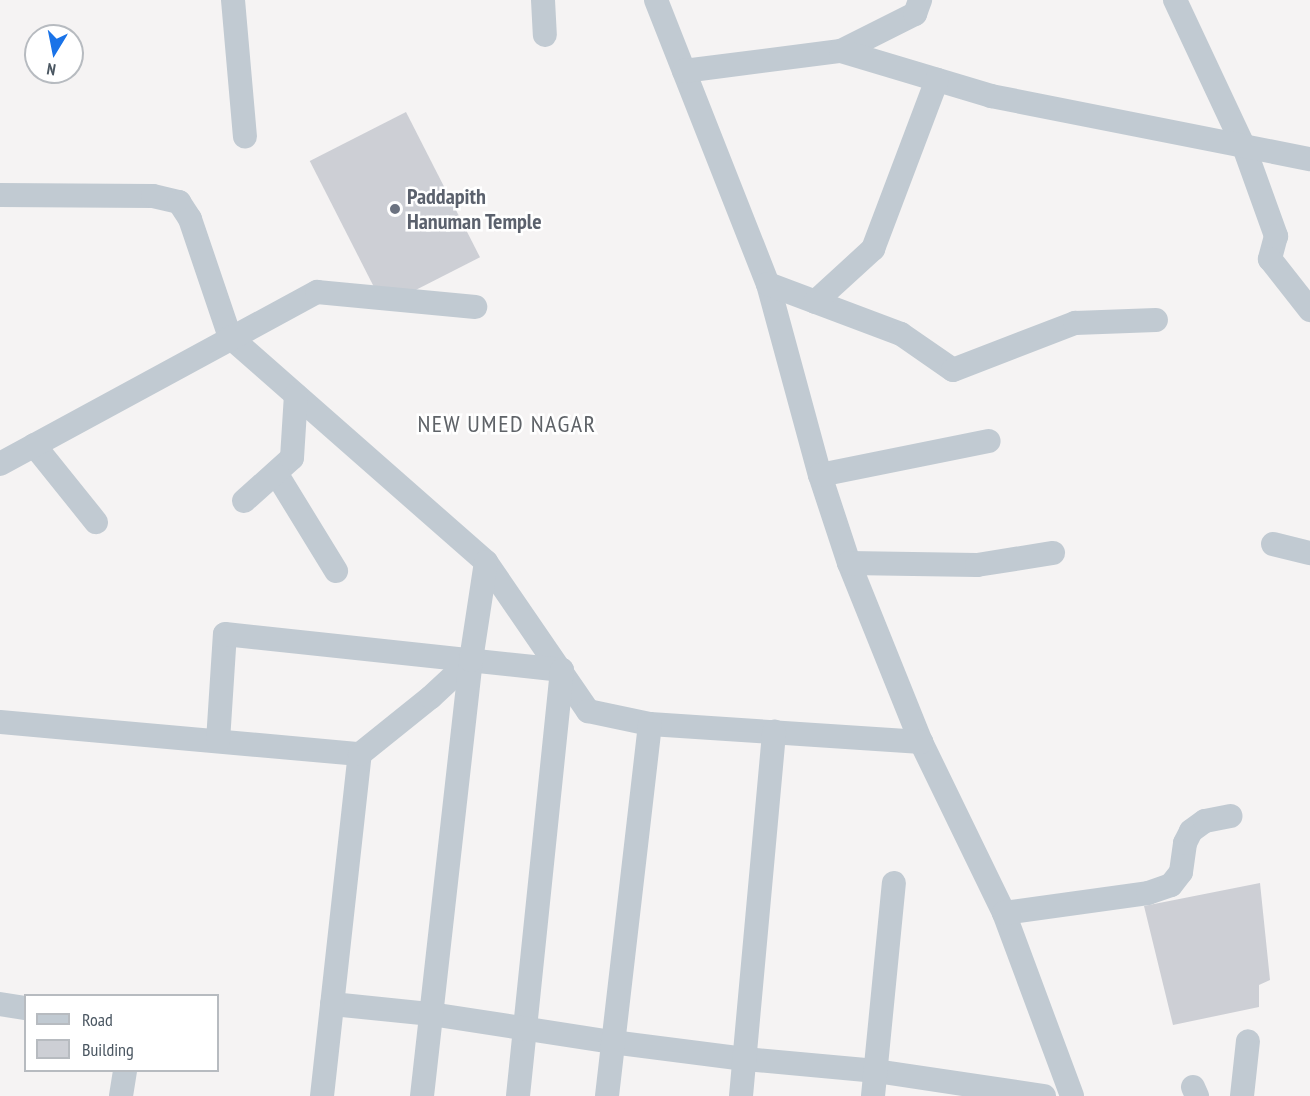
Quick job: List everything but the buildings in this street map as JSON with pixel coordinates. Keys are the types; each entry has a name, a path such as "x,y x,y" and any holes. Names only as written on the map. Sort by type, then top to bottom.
{"street":[{"path":"233,0 245,136"},
{"path":"543,0 545,35"},
{"path":"657,0 768,284 820,474 849,563 921,742 1004,913 1072,1096"},
{"path":"684,71 841,51 915,14 920,0"},
{"path":"1174,0 1244,147 1276,236 1270,259 1310,310"},
{"path":"841,51 991,96 1310,159"},
{"path":"815,302 873,249 937,80"},
{"path":"0,195 153,196 179,202 190,219 230,337 486,562 588,711 650,724 774,730 921,742"},
{"path":"768,284 901,334 953,370 1075,323 1156,321"},
{"path":"0,464 230,337 317,292 475,307"},
{"path":"244,501 292,458 296,395"},
{"path":"820,474 989,441"},
{"path":"34,445 96,522"},
{"path":"276,473 336,571"},
{"path":"1273,544 1310,554"},
{"path":"849,563 977,565 1053,553"},
{"path":"422,1096 471,660 486,562"},
{"path":"218,741 225,634 562,670"},
{"path":"0,722 360,754 431,697 471,660"},
{"path":"518,1096 562,670"},
{"path":"607,1096 650,724"},
{"path":"741,1096 774,730"},
{"path":"322,1096 360,754"},
{"path":"1004,913 1148,893 1171,885 1181,872 1185,843 1191,831 1205,821 1231,816"},
{"path":"873,1096 894,883"},
{"path":"0,1004 24,1008"},
{"path":"332,1004 431,1014 612,1042 745,1059 876,1071 1044,1096"},
{"path":"1242,1096 1248,1041"},
{"path":"122,1096 125,1072"}],"place":[{"name":"Paddapith Hanuman Temple","path":"395,209"}],"district":[{"name":"NEW UMED NAGAR","path":"507,424"}]}
